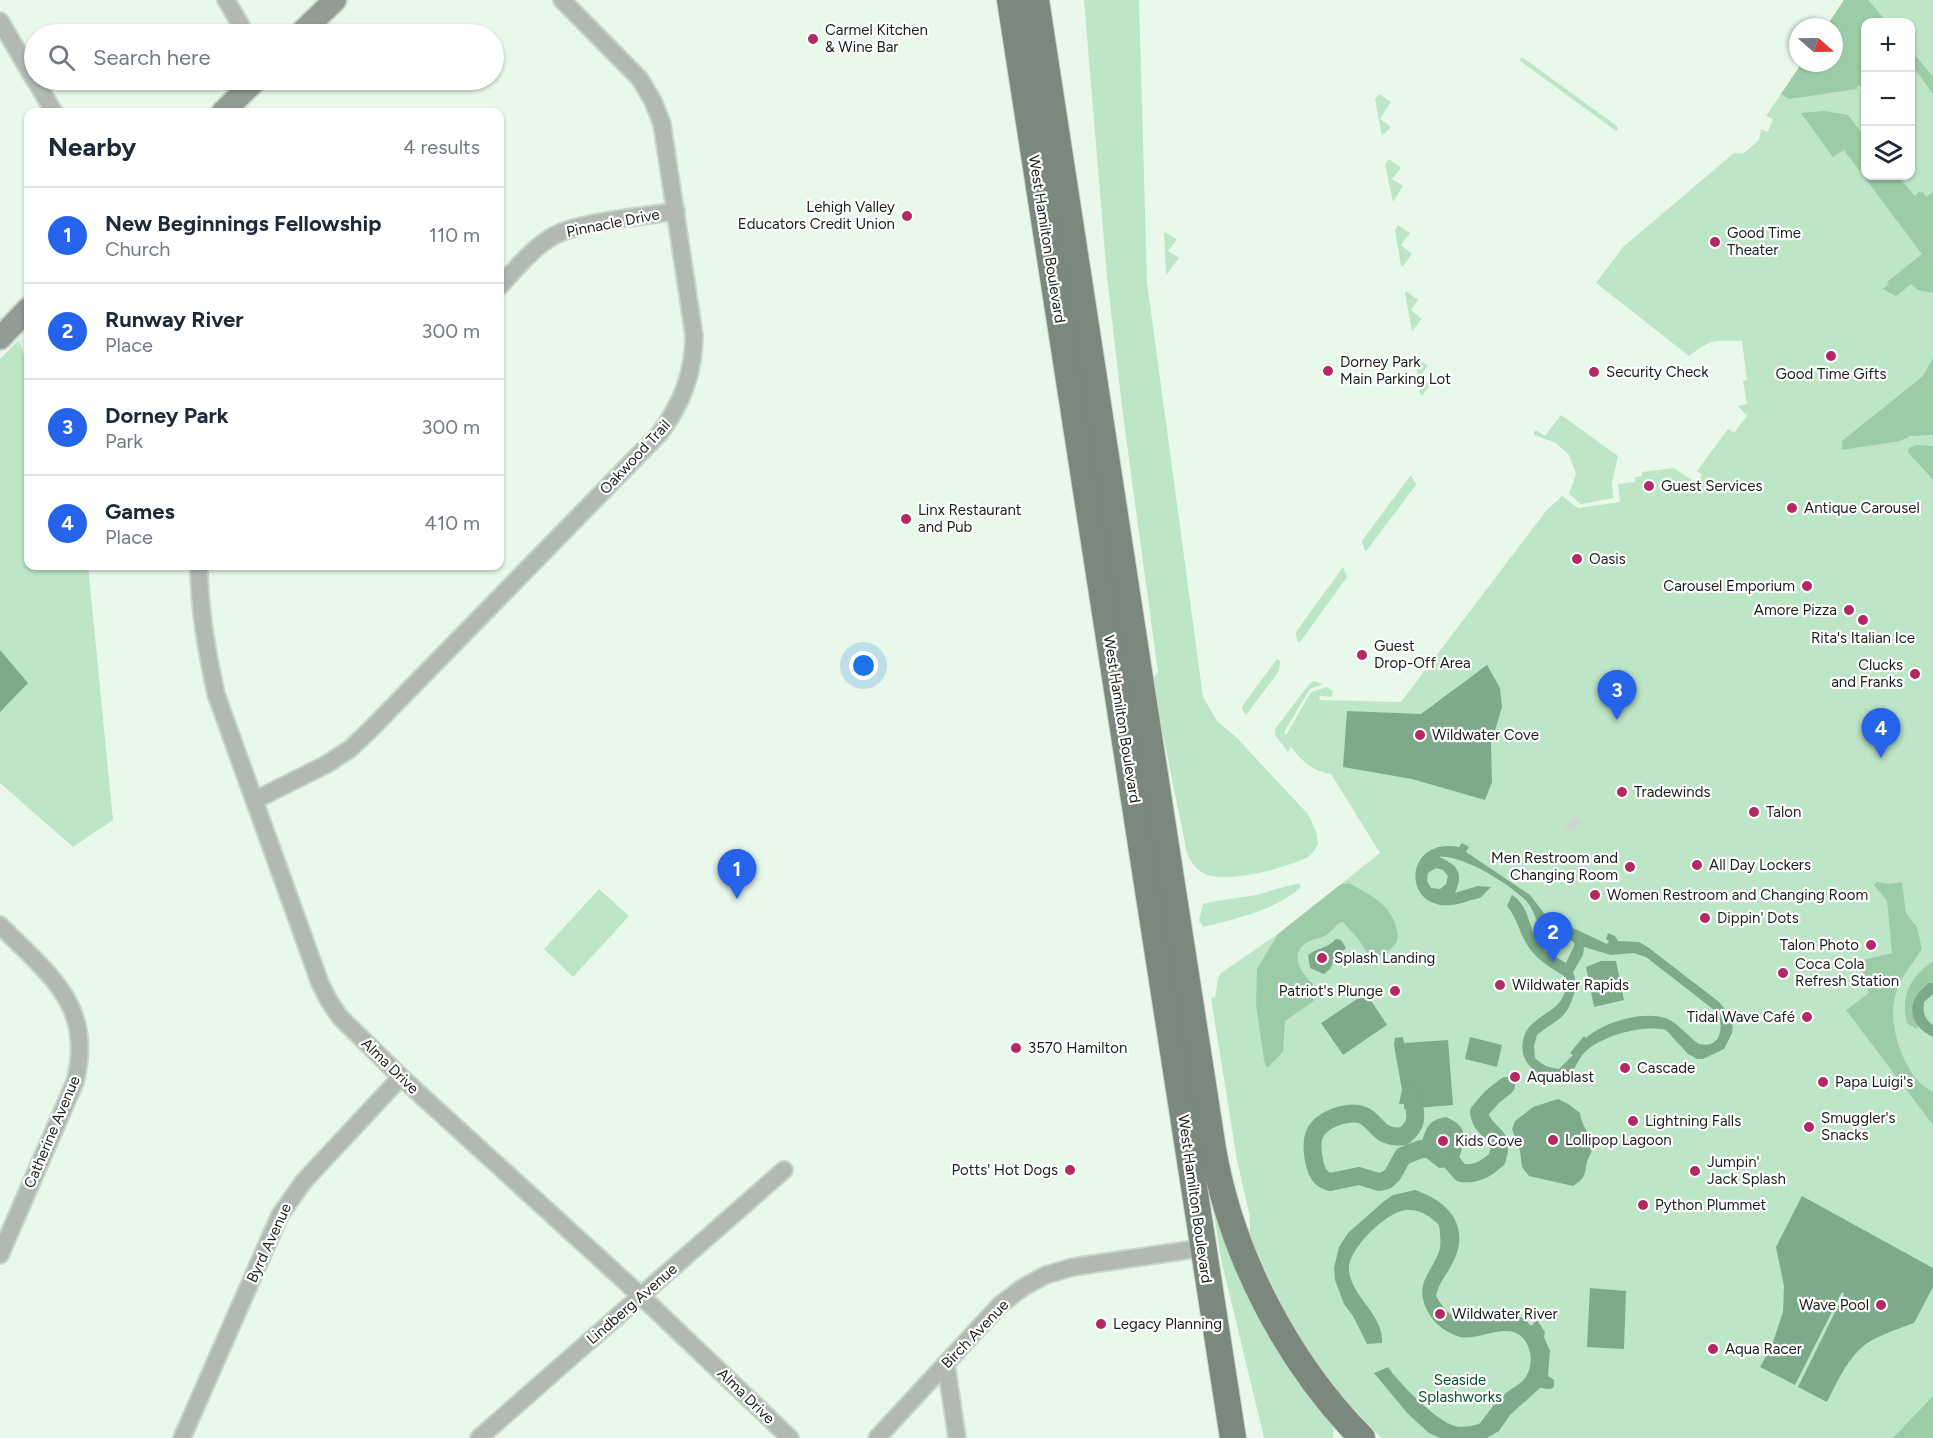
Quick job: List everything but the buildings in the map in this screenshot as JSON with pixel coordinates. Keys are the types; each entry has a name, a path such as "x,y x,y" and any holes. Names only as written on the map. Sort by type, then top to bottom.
{"main road":[{"name":"West Hamilton Boulevard","path":"1010,0 1202,1248 1234,1434"},
{"name":"West Hamilton Boulevard","path":"1036,0 1215,1161 1232,1226 1253,1278 1272,1314 1304,1366 1362,1438"},
{"path":"1337,1409 1339,1438"}],"street":[{"path":"226,0 240,24"},
{"path":"310,24 335,0"},
{"name":"Oakwood Trail","path":"255,800 327,764 350,749 660,433 675,413 687,384 692,368 694,344 662,124 653,101 640,79 562,0"},
{"path":"0,21 24,61"},
{"path":"41,90 52,108"},
{"path":"227,108 246,90"},
{"name":"Pinnacle Drive","path":"504,282 540,245 551,237 572,228 676,212"},
{"path":"0,338 24,313"},
{"name":"Alma Drive","path":"200,570 206,649 216,694 328,1000 340,1017 401,1077 641,1296 790,1438"},
{"name":"Catherine Avenue","path":"0,925 55,981 67,998 77,1020 80,1040 79,1065 75,1082 0,1255"},
{"name":"Byrd Avenue","path":"182,1438 280,1215 304,1181 401,1077"},
{"name":"Lindberg Avenue","path":"479,1438 784,1170"},
{"name":"Birch Avenue","path":"877,1438 1000,1305 1022,1288 1046,1275 1079,1266 1202,1248"},
{"path":"946,1364 957,1438"}],"green space":[{"path":"1084,0 1139,0 1147,282 1203,697 1217,721 1235,736 1308,814 1316,831 1318,844 1308,857 1255,874 1214,877 1196,868 1190,859 1152,680 1158,672 1123,415 1107,277"},
{"name":"Seaside Splashworks","path":"1844,0 1933,0 1933,1438 1381,1438 1335,1388 1306,1349 1292,1326 1250,1238 1250,1217 1237,1160 1211,998 1215,997 1221,973 1278,934 1380,853 1331,774 1318,771 1308,765 1291,747 1288,752 1275,735 1275,729 1310,683 1314,681 1323,684 1310,689 1287,727 1284,733 1286,735 1311,692 1327,687 1333,691 1332,697 1320,696 1319,700 1401,702 1546,511 1562,496 1578,508 1620,502 1618,484 1635,482 1635,477 1642,476 1642,472 1674,468 1696,483 1702,475 1697,471 1728,429 1734,433 1747,416 1738,406 1747,404 1743,381 1747,380 1742,341 1714,342 1703,346 1689,356 1596,283 1623,247 1734,153 1743,154 1759,140 1761,129 1768,132 1773,119 1766,116 1796,72 1843,72 1843,18 1832,18"},
{"path":"1522,57 1618,129 1616,131 1519,60"},
{"path":"1379,94 1391,102 1380,119 1391,127 1382,136 1375,99"},
{"path":"1389,159 1401,168 1392,179 1403,186 1393,202 1385,164"},
{"path":"1398,225 1410,233 1401,245 1412,254 1403,266 1401,266 1395,230"},
{"path":"1164,232 1177,239 1168,251 1179,258 1166,275"},
{"path":"1406,291 1418,300 1411,310 1422,319 1412,331 1405,293"},
{"path":"19,340 24,355 24,570 88,570 113,820 73,847 0,783 0,359"},
{"path":"1415,357 1428,366 1420,376 1430,385 1423,395 1420,394"},
{"path":"1561,415 1618,456 1612,483 1613,498 1581,504 1569,494 1576,474 1569,455 1556,443 1534,435 1536,430 1545,436"},
{"path":"1411,475 1416,485 1365,551 1362,542 1364,538"},
{"path":"1343,567 1347,577 1300,642 1297,641 1296,632"},
{"path":"1277,659 1280,661 1279,671 1246,715 1242,709 1243,705"},
{"path":"1299,883 1301,887 1290,895 1255,913 1203,927 1199,920 1203,904 1256,895"},
{"path":"599,889 629,916 573,977 544,949"},
{"path":"1207,1169 1334,1421 1333,1438 1264,1438 1221,1259"}],"shaded area":[{"path":"1844,0 1868,0 1884,18 1861,18 1861,86 1857,86 1857,89 1789,99 1781,94 1796,72 1843,72 1843,18 1832,18"},
{"path":"1915,55 1933,77 1933,94 1915,69"},
{"path":"1825,111 1848,115 1861,132 1861,173 1844,150 1833,157 1801,113"},
{"path":"1866,180 1901,180 1915,196 1920,191 1926,197 1933,192 1933,293 1918,290 1911,284 1896,296 1883,289 1889,284 1887,282 1922,254"},
{"path":"1933,358 1933,435 1910,436 1900,441 1842,450 1842,441 1923,376"},
{"path":"1917,445 1933,446 1933,480 1908,452 1909,448"},
{"path":"0,650 28,683 0,712"},
{"name":"Wildwater Cove","path":"1487,665 1500,688 1502,707 1491,744 1492,782 1485,800 1412,779 1343,767 1347,711 1421,714"},
{"path":"1462,843 1469,847 1466,852 1530,895 1554,926 1569,926 1607,944 1608,933 1615,936 1618,941 1639,942 1649,948 1719,1002 1730,1015 1733,1023 1732,1033 1724,1049 1703,1059 1697,1059 1688,1054 1666,1030 1634,1030 1600,1041 1591,1047 1584,1053 1570,1074 1562,1079 1548,1078 1540,1074 1526,1062 1523,1050 1524,1037 1534,1022 1563,998 1564,976 1541,961 1527,944 1507,906 1512,895 1526,911 1535,938 1544,950 1566,963 1574,942 1546,933 1528,903 1521,896 1486,872 1460,860 1439,857 1451,863 1458,870 1459,880 1455,893 1478,886 1491,887 1479,898 1468,901 1446,905 1430,901 1420,892 1416,879 1417,865 1425,854 1439,847 1459,847","holes":["1436,868 1443,870 1448,876 1446,884 1440,889 1431,888 1427,881 1428,873","1584,947 1611,955 1634,953 1646,957 1718,1013 1721,1025 1716,1041 1712,1044 1699,1044 1665,1018 1634,1017 1603,1027 1586,1038 1584,1036 1570,1053 1573,1055 1559,1069 1540,1063 1535,1058 1534,1046 1537,1035 1560,1019 1568,1010 1575,988 1573,972 1583,955"]},
{"path":"1877,882 1888,884 1902,882 1906,913 1917,927 1922,949 1898,987 1893,1015 1897,1039 1906,1062 1918,1081 1933,1092 1933,1125 1846,1010 1869,993 1858,961 1892,953 1887,901 1874,885"},
{"path":"1349,883 1379,902 1391,914 1398,934 1397,941 1390,949 1372,961 1359,940 1343,922 1326,935 1309,941 1301,948 1298,953 1299,964 1304,975 1313,984 1314,1001 1285,1021 1283,1052 1267,1068 1256,1004 1257,969 1278,934 1340,885"},
{"name":"Splash Landing","path":"1336,939 1341,940 1346,948 1334,960 1330,969 1324,974 1310,968 1308,955"},
{"path":"1601,961 1616,961 1624,1000 1594,1007 1586,967"},
{"path":"1933,961 1933,983 1929,983 1914,1019 1918,1027 1916,1029 1907,1023 1906,995 1913,980"},
{"path":"1929,983 1933,983 1933,994 1924,1002 1924,1009 1926,1018 1933,1025 1933,1037 1918,1025 1912,1012 1916,997"},
{"path":"1366,993 1387,1025 1343,1055 1321,1023"},
{"path":"1403,1037 1404,1043 1448,1040 1453,1105 1404,1109 1404,1104 1399,1104 1402,1090 1394,1045 1395,1038"},
{"path":"1470,1037 1502,1045 1497,1067 1465,1059"},
{"name":"Lollipop Lagoon","path":"1558,1099 1580,1113 1592,1144 1584,1176 1573,1186 1529,1176 1522,1167 1520,1151 1512,1129 1515,1121 1533,1107"},
{"name":"Kids Cove","path":"1446,1117 1459,1125 1464,1134 1464,1140 1459,1160 1448,1167 1439,1168 1425,1157 1421,1143 1429,1125 1435,1120"},
{"name":"Wildwater River","path":"1415,1190 1428,1195 1448,1210 1458,1229 1457,1253 1436,1296 1442,1305 1460,1319 1510,1314 1524,1319 1531,1326 1537,1320 1545,1332 1544,1337 1550,1351 1548,1376 1554,1380 1554,1387 1540,1388 1510,1415 1499,1431 1487,1438 1440,1438 1429,1433 1408,1414 1374,1373 1388,1367 1428,1409 1447,1423 1461,1427 1479,1424 1498,1400 1523,1381 1527,1375 1531,1359 1529,1349 1516,1333 1507,1331 1469,1338 1460,1337 1441,1328 1428,1312 1422,1293 1423,1285 1440,1248 1439,1225 1420,1212 1407,1210 1399,1212 1390,1216 1370,1232 1350,1261 1351,1279 1378,1323 1382,1343 1367,1344 1353,1316 1344,1304 1335,1280 1334,1268 1339,1247 1348,1233 1393,1195"},
{"name":"Wave Pool","path":"1802,1196 1933,1268 1933,1287 1914,1323 1878,1337 1859,1350 1837,1381 1827,1402 1798,1387 1844,1294 1842,1292 1795,1385 1760,1367 1772,1345 1783,1312 1784,1286 1776,1247"},
{"path":"1590,1288 1626,1291 1624,1349 1587,1347"},
{"path":"1933,1396 1933,1438 1893,1438"}],"waterway":[{"path":"1411,1093 1415,1121 1404,1136 1385,1134 1363,1115 1342,1115 1320,1126 1313,1137 1313,1150 1316,1169 1322,1178 1330,1182 1359,1176 1379,1182 1387,1180 1403,1156 1421,1149 1432,1149 1444,1153 1461,1173 1471,1173 1489,1166 1497,1159 1498,1141 1482,1122 1479,1112 1506,1086"}],"tunnel":[{"path":"1570,820 1576,828"}],"place":[{"name":"Carmel Kitchen & Wine Bar","path":"813,39"},
{"name":"Lehigh Valley Educators Credit Union","path":"907,216"},
{"name":"Good Time Theater","path":"1715,242"},
{"name":"Good Time Gifts","path":"1831,356"},
{"name":"Dorney Park Main Parking Lot","path":"1328,371"},
{"name":"Security Check","path":"1594,372"},
{"name":"Guest Services","path":"1649,486"},
{"name":"Antique Carousel","path":"1792,508"},
{"name":"Linx Restaurant and Pub","path":"906,519"},
{"name":"Oasis","path":"1577,559"},
{"name":"Carousel Emporium","path":"1807,586"},
{"name":"Amore Pizza","path":"1849,610"},
{"name":"Rita's Italian Ice","path":"1863,620"},
{"name":"Guest Drop-Off Area","path":"1362,655"},
{"name":"Clucks and Franks","path":"1915,674"},
{"name":"Dorney Park","path":"1617,720"},
{"name":"Wildwater Cove","path":"1420,735"},
{"name":"Games","path":"1881,758"},
{"name":"Tradewinds","path":"1622,792"},
{"name":"Talon","path":"1754,812"},
{"name":"All Day Lockers","path":"1697,865"},
{"name":"Men Restroom and Changing Room","path":"1630,867"},
{"name":"Women Restroom and Changing Room","path":"1595,895"},
{"name":"New Beginnings Fellowship","path":"737,899"},
{"name":"Dippin' Dots","path":"1705,918"},
{"name":"Talon Photo","path":"1871,945"},
{"name":"Splash Landing","path":"1322,958"},
{"name":"Runway River","path":"1553,962"},
{"name":"Coca Cola Refresh Station","path":"1783,973"},
{"name":"Wildwater Rapids","path":"1500,985"},
{"name":"Patriot's Plunge","path":"1395,991"},
{"name":"Tidal Wave Café","path":"1807,1017"},
{"name":"3570 Hamilton","path":"1016,1048"},
{"name":"Cascade","path":"1625,1068"},
{"name":"Aquablast","path":"1515,1077"},
{"name":"Papa Luigi's","path":"1823,1082"},
{"name":"Lightning Falls","path":"1633,1121"},
{"name":"Smuggler's Snacks","path":"1809,1127"},
{"name":"Lollipop Lagoon","path":"1553,1140"},
{"name":"Kids Cove","path":"1443,1141"},
{"name":"Potts' Hot Dogs","path":"1070,1170"},
{"name":"Jumpin' Jack Splash","path":"1695,1171"},
{"name":"Python Plummet","path":"1643,1205"},
{"name":"Wave Pool","path":"1881,1305"},
{"name":"Wildwater River","path":"1440,1314"},
{"name":"Legacy Planning","path":"1101,1324"},
{"name":"Aqua Racer","path":"1713,1349"}]}
